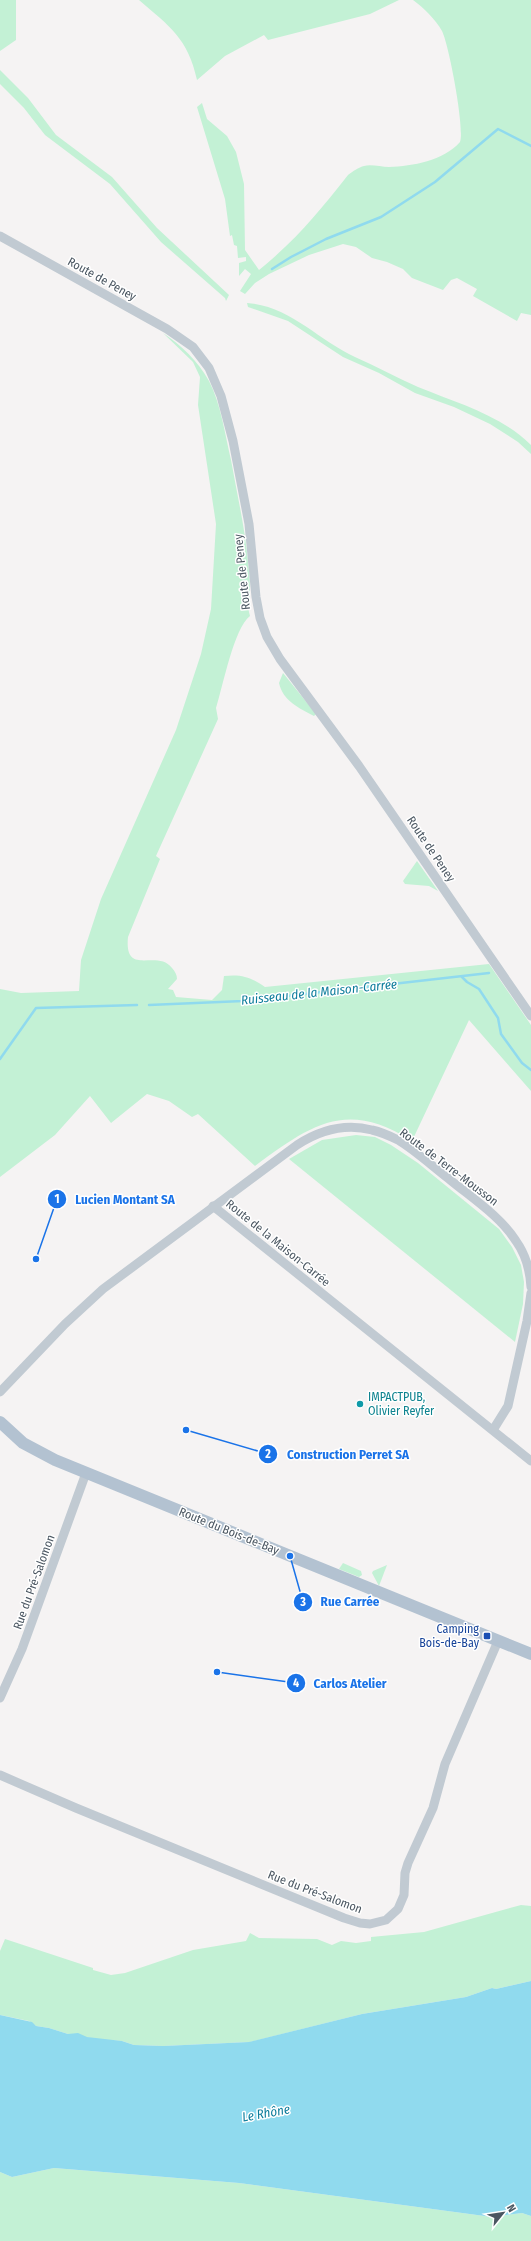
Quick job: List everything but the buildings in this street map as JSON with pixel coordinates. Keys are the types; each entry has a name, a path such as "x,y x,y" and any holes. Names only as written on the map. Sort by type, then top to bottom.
{"main road":[{"name":"Route du Bois-de-Bay","path":"0,1422 14,1436 34,1450 531,1654"}],"street":[{"name":"Route de Peney","path":"0,236 167,329 193,348 209,368 221,396 233,441 249,524 256,597 260,618 267,637 280,659 360,766 531,1016"},
{"name":"Route de Terre-Mousson","path":"213,1206 297,1145 314,1135 342,1128 371,1130 386,1134 410,1148 503,1224 517,1241 525,1255 531,1287"},
{"name":"Route de la Maison-Carrée","path":"0,1392 84,1306 213,1206 531,1461"},
{"path":"494,1430 508,1406 527,1322 531,1293"},
{"name":"Rue du Pré-Salomon","path":"0,1698 22,1649 86,1472"},
{"name":"Rue du Pré-Salomon","path":"0,1775 70,1806 344,1918 360,1923 378,1923 393,1915 402,1902 405,1873 433,1808 445,1764 498,1641"}],"green space":[{"path":"0,0 16,0 16,40 0,51"},
{"path":"139,0 399,0 370,14 268,40 264,35 225,56 197,80 193,66 183,43 168,26"},
{"path":"413,0 531,0 531,315 521,313 517,321 473,296 477,289 457,278 451,280 443,290 412,278 403,269 387,262 372,258 356,247 343,244 309,255 269,274 255,283 245,294 240,291 251,274 245,269 239,276 239,263 246,261 246,257 238,258 237,246 234,245 232,235 230,236 225,199 197,107 202,103 207,119 227,136 236,152 244,184 245,250 259,270 273,259 317,214 348,175 360,167 367,165 389,167 418,164 445,154 460,142 461,134 458,105 445,39 436,22"},
{"path":"0,70 28,98 56,135 112,177 157,228 229,295 226,301 225,298 161,242 110,184 45,135 24,108 0,84"},
{"path":"247,303 262,305 277,310 355,357 418,387 463,404 492,418 519,435 531,445 531,454 518,442 490,424 454,407 415,393 379,373 343,357 288,321 248,307"},
{"path":"163,333 183,348 200,367 209,381 217,400 231,460 247,549 250,580 248,605 250,616 244,622 234,645 216,708 218,719 156,856 160,859 128,937 128,949 131,956 136,960 158,960 166,963 172,968 176,973 177,979 168,989 173,990 176,997 212,1000 222,990 224,976 236,975 246,977 265,987 489,964 531,1025 531,1091 469,1020 412,1141 389,1128 368,1121 348,1120 330,1122 312,1129 294,1139 255,1166 198,1114 192,1117 169,1101 147,1094 111,1123 90,1096 55,1135 0,1177 0,989 21,993 79,991 81,960 101,899 176,730 201,654 211,609 216,524 198,405 200,377 193,362"},
{"path":"283,673 316,714 314,716 292,703 284,695 279,683"},
{"path":"417,861 438,891 429,886 405,884 403,881"},
{"path":"356,1135 375,1137 391,1145 418,1163 499,1229 512,1247 521,1265 524,1282 523,1304 515,1342 289,1159 322,1140"},
{"path":"343,1563 361,1571 362,1575 359,1577 339,1569"},
{"path":"387,1565 379,1586 372,1573 373,1571"},
{"path":"521,1905 531,1906 531,1981 496,1989 492,1988 466,1997 362,2014 250,2042 163,2046 134,2045 122,2041 102,2040 68,2034 49,2028 36,2026 29,2021 0,2015 0,1951 5,1939 111,1975 125,1973 193,1950 246,1941 250,1933 259,1938 317,1939 332,1945 341,1941 356,1943 371,1941 371,1937 424,1932"},
{"path":"54,2168 239,2183 492,2217 522,2213 531,2216 531,2241 0,2241 0,2172 12,2177"}],"water":[{"name":"Le Rhône","path":"531,1981 531,2216 522,2213 492,2217 239,2183 54,2168 12,2177 0,2172 0,2015 32,2022 36,2026 49,2028 68,2034 78,2033 87,2037 122,2041 134,2045 163,2046 249,2042 362,2014 466,1997 492,1988 496,1989"}],"waterway":[{"path":"272,269 291,257 326,239 381,217 435,182 498,129 531,146"},
{"name":"Ruisseau de la Maison-Carrée","path":"149,1005 243,1001 489,973"},
{"path":"462,977 467,982 479,989 498,1018 501,1034 522,1063 531,1070"},
{"name":"Ruisseau de la Maison-Carrée","path":"0,1059 36,1008 137,1005"}],"place":[{"name":"Lucien Montant SA","path":"36,1259"},
{"name":"IMPACTPUB, Olivier Reyfer","path":"360,1404"},
{"name":"Construction Perret SA","path":"186,1430"},
{"name":"Rue Carrée","path":"290,1556"},
{"name":"Camping Bois-de-Bay","path":"487,1636"},
{"name":"Carlos Atelier","path":"217,1672"}]}
